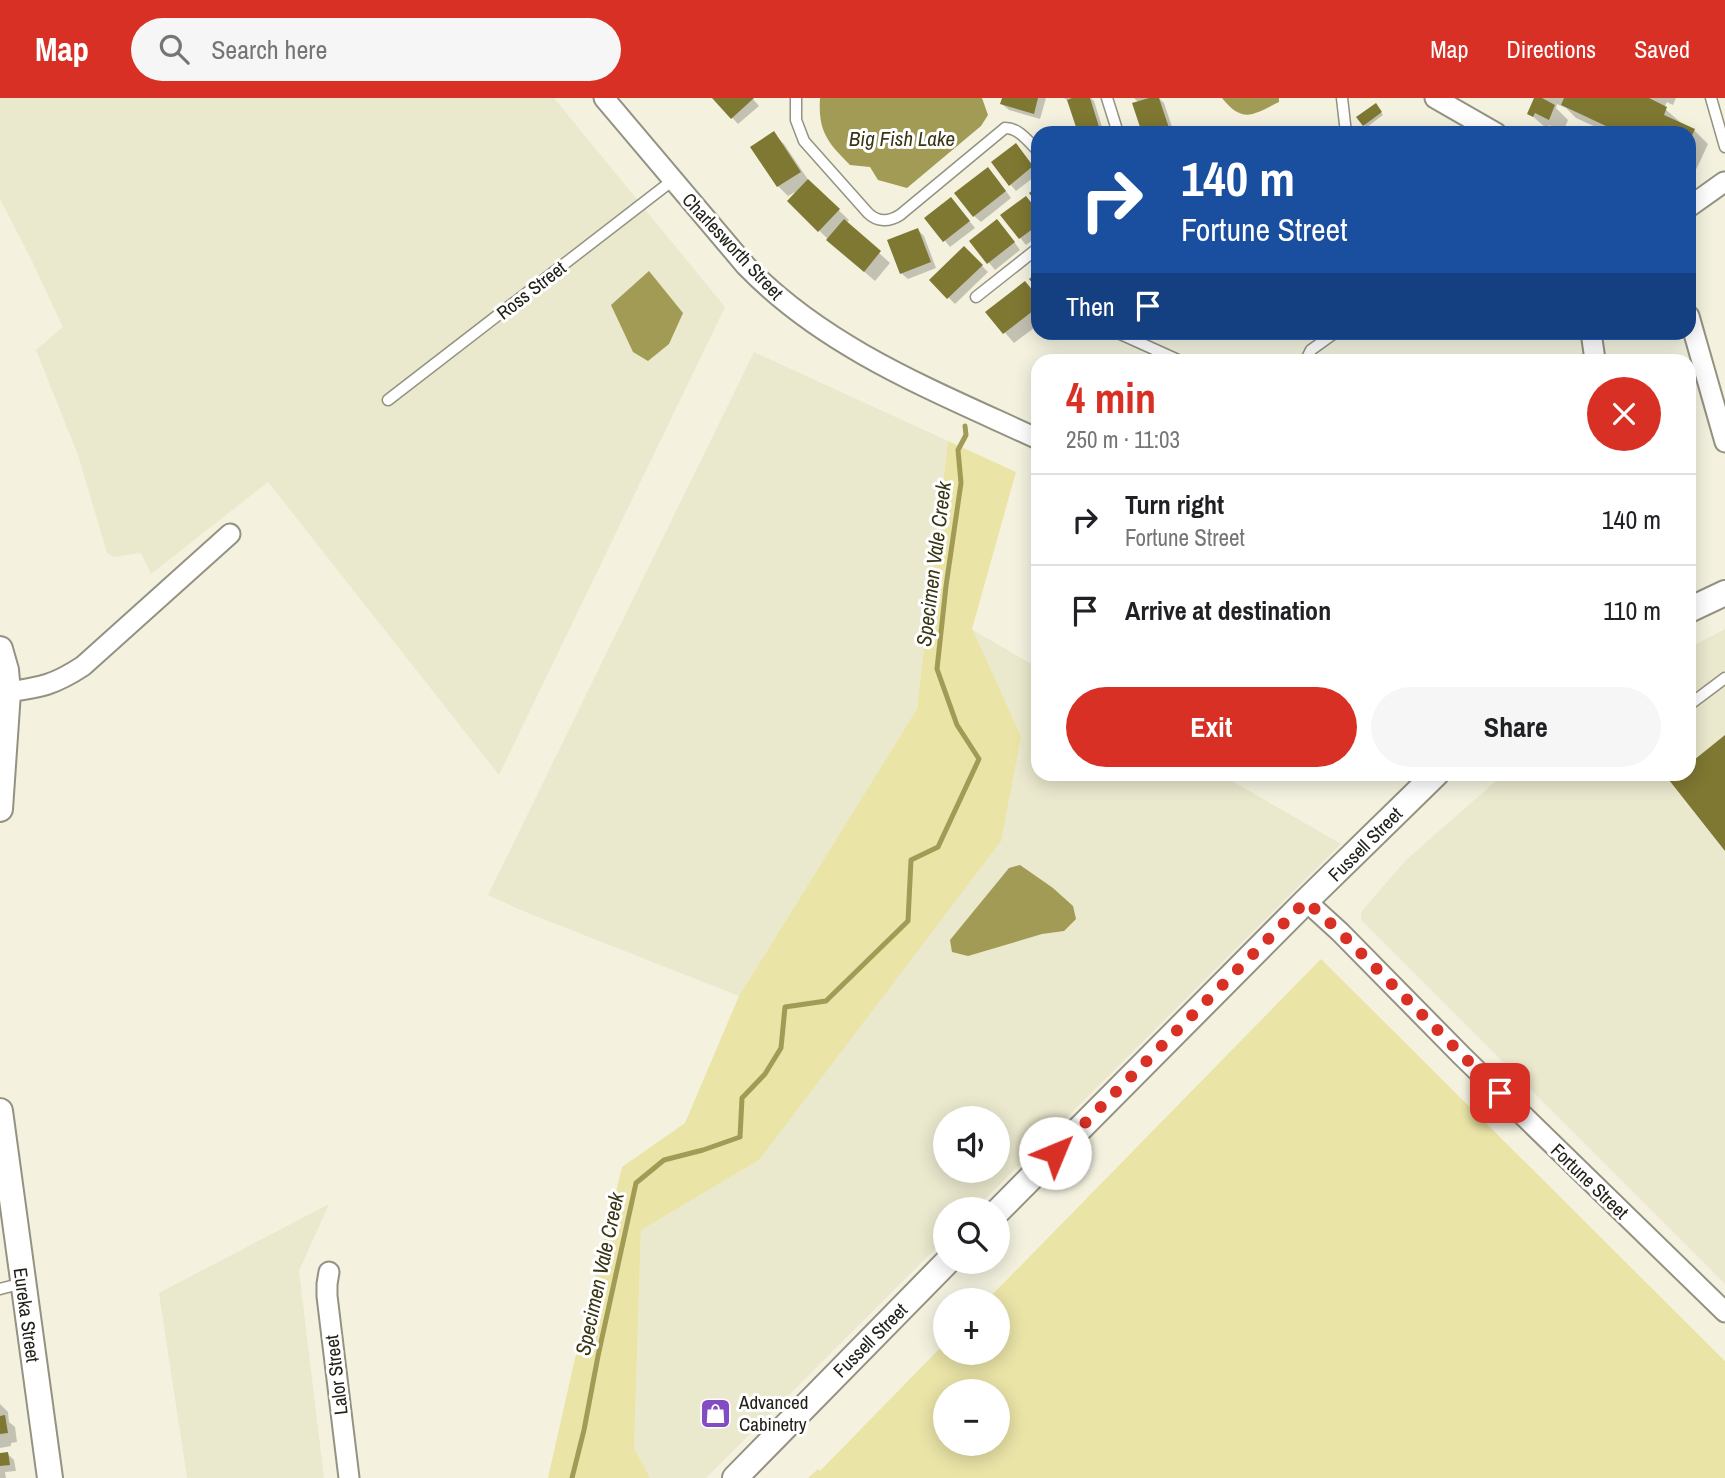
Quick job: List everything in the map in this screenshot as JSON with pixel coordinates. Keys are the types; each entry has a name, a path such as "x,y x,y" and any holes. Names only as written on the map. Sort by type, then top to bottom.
{"street":[{"name":"Charlesworth Street","path":"604,98 746,266 799,313 865,356 1031,436"},
{"path":"1435,98 1484,126"},
{"path":"1696,188 1724,182"},
{"path":"1696,202 1724,182"},
{"path":"1696,340 1725,442"},
{"path":"8,692 47,686 83,666 230,534"},
{"path":"1696,607 1725,593"},
{"path":"0,649 8,692 0,809"},
{"name":"Fussell Street","path":"1010,1199 1429,781"},
{"name":"Fortune Street","path":"1306,901 1725,1312"},
{"name":"Eureka Street","path":"0,1111 11,1286 50,1478"},
{"name":"Lalor Street","path":"329,1272 327,1296 349,1478"},
{"name":"Fussell Street","path":"735,1478 935,1274"}],"lane":[{"path":"796,98 796,120 804,141 876,219 888,220 900,215 1005,128 1016,131 1031,145"},
{"path":"1107,98 1116,126"},
{"path":"1342,98 1345,126"},
{"path":"1711,98 1725,147"},
{"name":"Ross Street","path":"388,400 673,180"},
{"path":"976,297 1031,254"},
{"path":"1133,340 1164,354"},
{"path":"1141,344 1144,340"},
{"path":"1309,354 1325,340"},
{"path":"1696,700 1725,678"}],"shaded area":[{"path":"0,98 554,98 725,307 499,775 268,482 151,574 141,553 114,557 107,553 78,455 36,350 63,327 0,199"},
{"path":"754,352 948,441 917,709 739,996 488,895"},
{"path":"948,441 1016,472 972,629 1021,736 1001,841 759,1160 641,1230 634,1448 650,1478 548,1478 622,1167 685,1123 739,996 917,709"},
{"path":"971,629 1031,664 1031,781 1232,781 1341,844 1010,1174 1010,1106 933,1106 933,1183 1001,1183 987,1197 933,1197 933,1251 706,1478 650,1478 634,1448 641,1230 759,1160 1021,736"},
{"path":"1725,629 1725,1284 1361,920 1361,912 1406,860 1496,781 1696,781 1696,644"},
{"path":"1321,959 1725,1361 1725,1478 808,1478 818,1469 820,1471 933,1355 933,1365 1010,1365 1010,1288 999,1288"},
{"path":"329,1204 299,1271 324,1478 187,1478 159,1293"}],"water":[{"name":"Big Fish Lake","path":"820,98 982,98 988,115 981,126 907,188 878,180 870,167 850,165 842,157 823,128"},
{"path":"1222,98 1279,98 1279,102 1249,115 1236,111"},
{"path":"649,271 683,313 669,344 648,361 633,352 611,305"},
{"path":"1020,865 1073,906 1076,919 1064,931 1042,934 968,956 952,952 950,940 1009,868"}],"building":[{"path":"712,98 754,98 731,119"},
{"path":"1002,98 1038,98 1034,114 1000,104"},
{"path":"1090,98 1099,126 1076,126 1067,100"},
{"path":"1159,98 1168,126 1140,126 1132,103"},
{"path":"1534,98 1542,98 1555,105 1549,120 1535,113 1533,117 1527,114"},
{"path":"1564,98 1649,98 1667,107 1664,115 1688,126 1606,126 1561,105"},
{"path":"1376,103 1382,112 1363,126 1356,117"},
{"path":"774,131 801,172 777,187 750,147"},
{"path":"1016,143 1031,163 1031,168 1009,186 991,162"},
{"path":"988,167 1006,191 973,217 954,193"},
{"path":"808,179 840,209 818,232 787,201"},
{"path":"1026,196 1031,202 1031,230 1019,239 1000,215"},
{"path":"951,197 970,221 943,242 924,218"},
{"path":"844,219 881,251 864,272 826,240"},
{"path":"997,219 1015,242 987,264 969,241"},
{"path":"918,228 931,262 900,274 887,240"},
{"path":"964,246 983,265 947,299 929,280"},
{"path":"1025,281 1031,288 1031,312 1003,334 985,312"},
{"path":"1725,735 1725,851 1670,781 1696,781 1696,758"},
{"path":"5,1415 8,1433 0,1434 0,1416"},
{"path":"8,1452 10,1465 0,1466 0,1453"}],"waterway":[{"name":"Specimen Vale Creek","path":"572,1478 636,1183 664,1160 740,1137 742,1098 765,1074 781,1048 785,1007 826,1001 908,921 911,860 938,847 979,759 957,725 937,669 961,483 958,450 966,435 965,426"}],"place":[{"name":"Advanced Cabinetry","path":"716,1413"}],"route":[{"path":"1055,1153 1306,901 1500,1093"}]}
